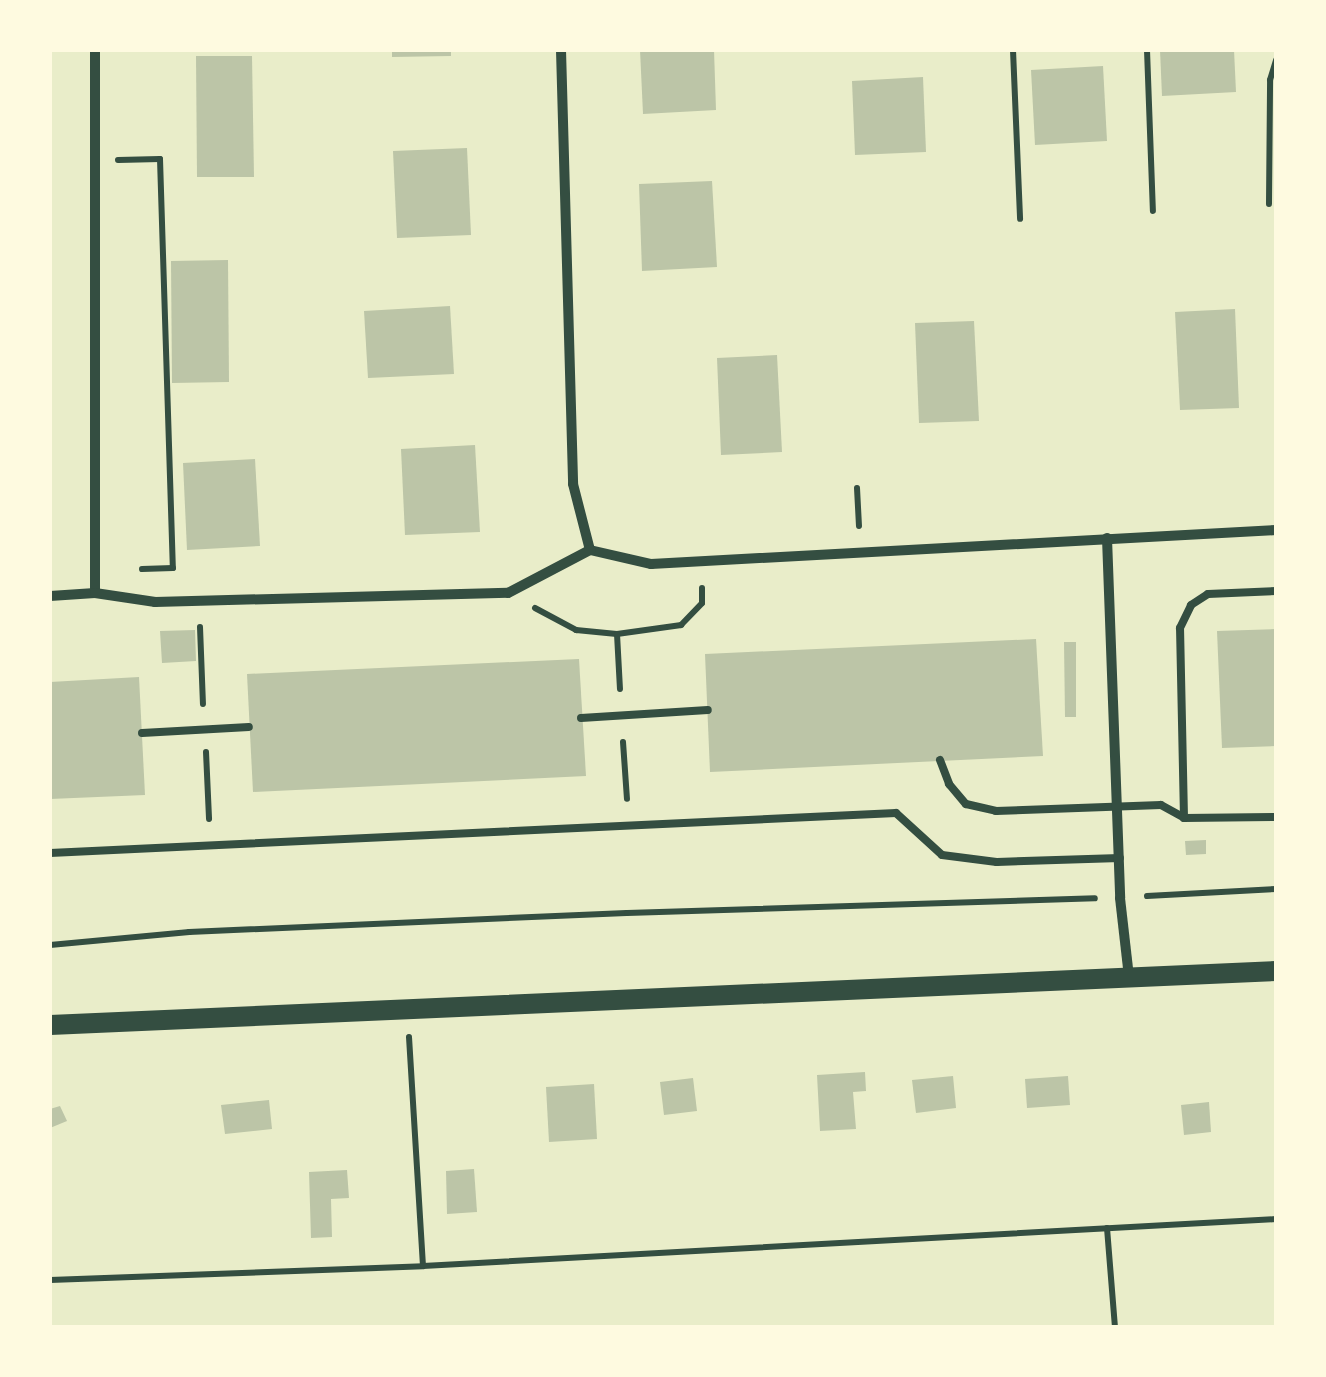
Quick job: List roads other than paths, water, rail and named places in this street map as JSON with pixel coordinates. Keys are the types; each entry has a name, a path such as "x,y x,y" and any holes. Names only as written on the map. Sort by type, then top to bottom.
{"main road":[{"path":"50,1025 1276,971"}],"street":[{"path":"95,50 96,593"},
{"path":"561,50 573,484 590,550"},
{"path":"50,596 96,593 155,602 508,593 590,550 651,564 1276,530"},
{"path":"1108,538 1120,898 1129,978"}],"lane":[{"path":"1184,818 1180,628 1190,605 1208,594 1276,591"},
{"path":"582,718 708,710"},
{"path":"142,734 249,727"},
{"path":"940,760 949,784 966,804 996,811 1161,806 1184,818 1276,817"},
{"path":"50,853 896,813 942,855 996,862 1120,858"}]}
